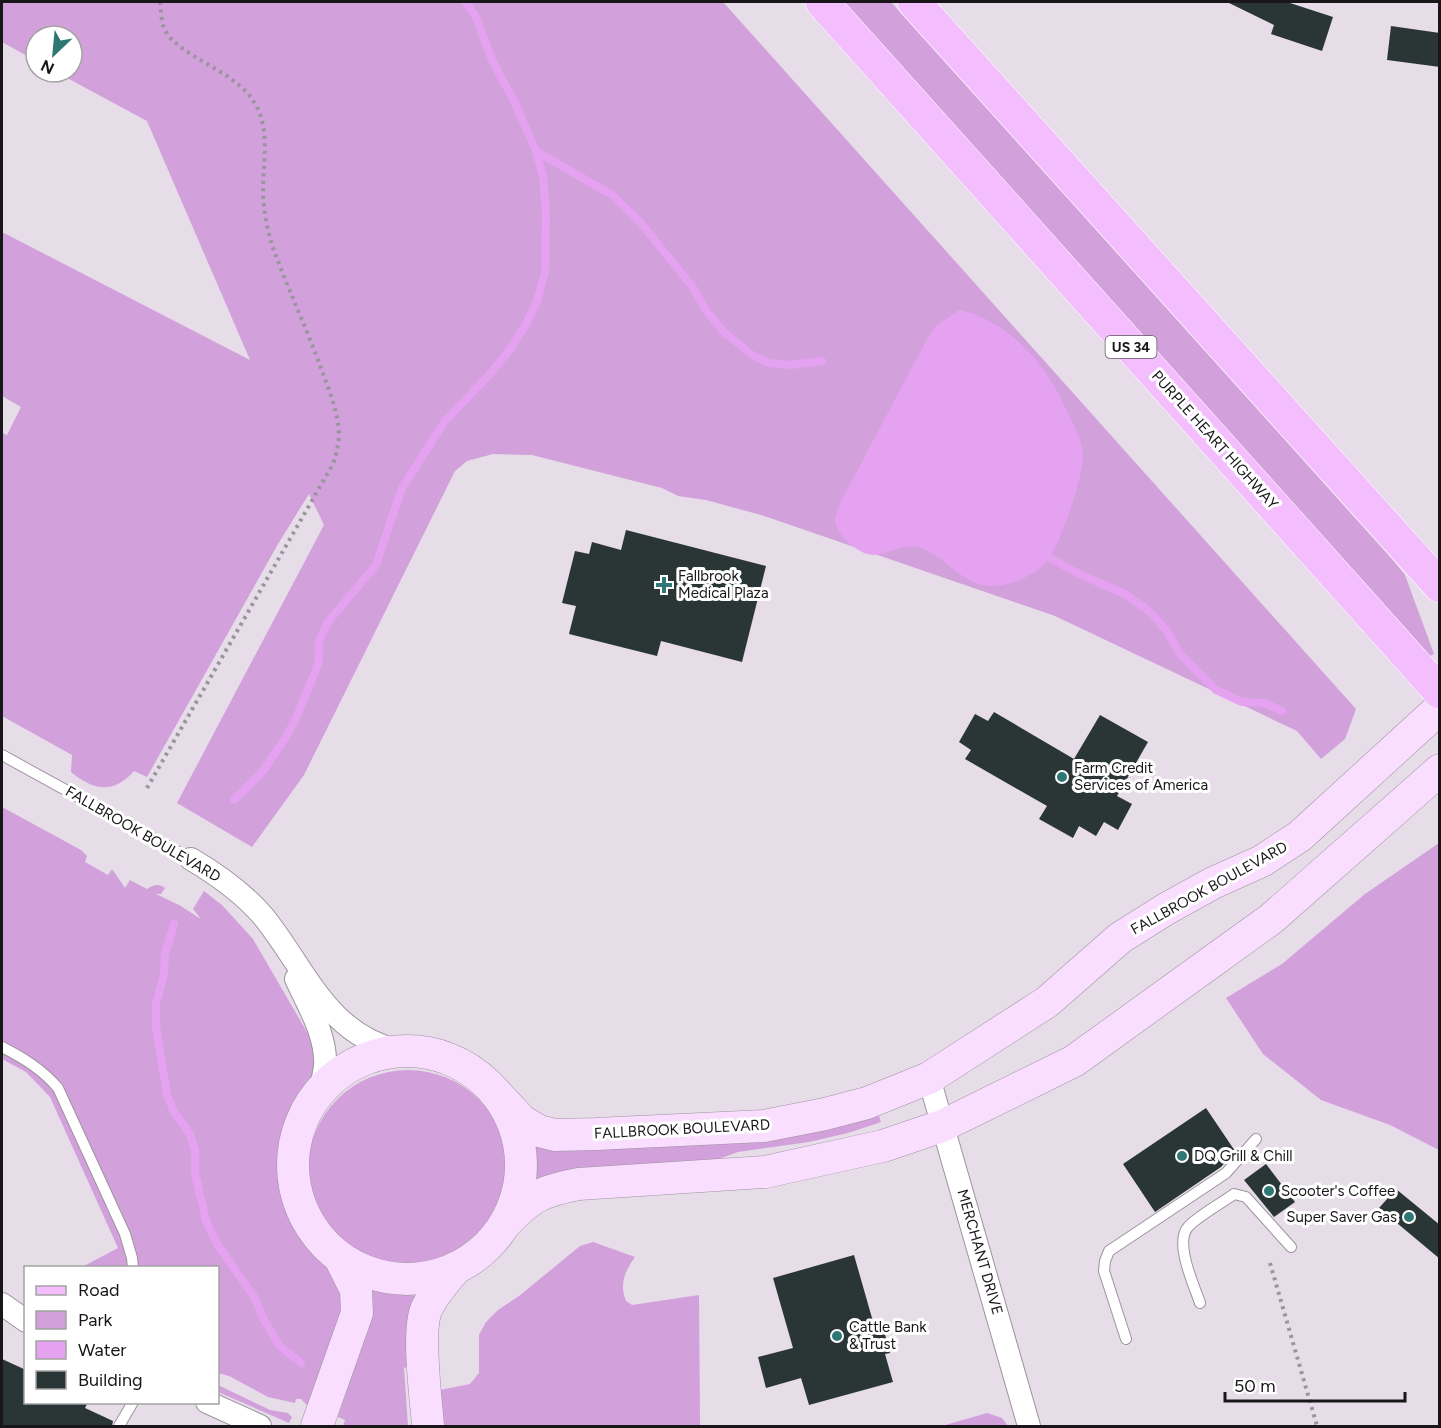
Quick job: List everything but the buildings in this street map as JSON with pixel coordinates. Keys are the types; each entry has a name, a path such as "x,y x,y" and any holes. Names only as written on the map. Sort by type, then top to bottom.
{"main road":[{"name":"PURPLE HEART HIGHWAY","path":"822,2 1440,692"},
{"path":"914,2 1440,586"}],"street":[{"name":"FALLBROOK BOULEVARD","path":"494,1091 522,1121 539,1131 555,1135 596,1134 764,1126 867,1103 929,1078 1047,1002 1120,938 1213,883 1262,861 1300,836 1440,708"},
{"path":"504,1225 514,1207 519,1187 520,1156 514,1126 506,1108 494,1091 478,1076 460,1065 441,1056 420,1052 399,1051 377,1054 337,1074 308,1107 299,1125 292,1167 301,1208 311,1227 324,1244 340,1258 376,1275 397,1279 437,1276 456,1269 491,1243 523,1204 555,1188 579,1184 765,1172 884,1146 942,1126 1074,1061 1271,919 1440,770"},
{"name":"FALLBROOK BOULEVARD","path":"191,859 226,881 255,908 342,1023 370,1042 399,1051"},
{"name":"FALLBROOK BOULEVARD","path":"272,928 320,1034 325,1066 321,1090"},
{"name":"MERCHANT DRIVE","path":"929,1078 1029,1426"},
{"path":"317,1426 357,1313 356,1290 340,1258"},
{"path":"428,1426 422,1331 425,1312 435,1293 456,1269"},
{"path":"2,1304 24,1320"},
{"path":"211,1404 260,1426"}],"lane":[{"name":"FALLBROOK BOULEVARD","path":"2,755 191,859"},
{"path":"2,1047 34,1064 49,1076 58,1088 125,1234 133,1266"},
{"path":"1125,1340 1104,1271 1109,1251 1226,1173 1256,1139"},
{"path":"1200,1303 1182,1242 1187,1228 1234,1194 1246,1197 1291,1246"},
{"path":"119,1426 132,1404"}],"path":[{"path":"147,788 333,464 339,436 328,386 272,244 263,194 265,134 262,116 244,89 231,78 173,41 164,28 160,2"},
{"path":"1270,1263 1317,1426"}],"green space":[{"path":"2,2 723,2 1356,709 1345,739 1321,759 1297,731 1055,616 761,515 706,500 678,496 662,488 532,455 493,454 467,461 455,471 304,775 252,847 177,803 324,525 309,494 278,544 147,777 134,771 119,784 104,787 88,783 71,772 72,755 2,716 2,433 7,435 21,407 2,396 2,232 250,360 147,121 78,84 84,84 84,24 24,24 24,54 2,42"},
{"path":"843,2 891,2 1392,559 1405,575 1434,654 1430,656"},
{"path":"2,807 81,850 87,856 85,862 108,875 112,869 125,888 130,880 147,889 160,885 165,888 161,894 156,894 201,919 193,909 204,891 222,905 253,939 311,1039 317,1058 311,1088 293,1117 285,1138 282,1164 287,1206 306,1243 333,1270 348,1306 308,1406 301,1399 296,1399 295,1403 268,1397 229,1376 219,1373 219,1266 84,1266 118,1248 50,1097 26,1072 2,1059"},
{"path":"1439,843 1439,1150 1390,1125 1321,1100 1263,1054 1226,998 1282,964 1365,894"},
{"path":"398,1070 418,1070 446,1077 479,1099 501,1132 508,1160 508,1180 501,1208 479,1241 446,1263 418,1270 398,1270 370,1263 352,1253 331,1234 312,1199 308,1180 308,1160 315,1132 325,1114 344,1093 379,1074"},
{"path":"878,1113 881,1122 848,1133 809,1142 738,1152 705,1164 538,1180 535,1178 534,1144"},
{"path":"593,1242 635,1257 628,1267 623,1283 626,1301 632,1305 699,1295 700,1426 442,1426 440,1390 470,1384 479,1373 479,1335 486,1322 580,1246"},
{"path":"371,1289 417,1296 409,1366 404,1368 408,1426 343,1426 345,1420 338,1417 372,1312"},
{"path":"219,1385 270,1410 288,1413 292,1417 289,1423 219,1392"},
{"path":"987,1413 1002,1418 1008,1426 942,1426"}],"water":[{"path":"959,310 992,322 1007,332 1034,357 1055,387 1078,434 1083,453 1076,493 1051,556 1045,564 1032,573 998,586 983,585 965,578 929,551 921,548 908,546 873,555 861,552 843,537 835,520 840,503 926,341 937,325"}],"waterway":[{"path":"234,800 263,771 286,737 319,662 319,641 328,622 376,565 402,488 445,421 490,374 510,349 537,301 545,272 546,214 543,176 536,151 515,103 492,60 476,17 466,2"},
{"path":"536,151 612,195 640,222 692,286 707,312 724,332 752,355 769,363 791,365 822,361"},
{"path":"1049,557 1075,572 1125,594 1149,611 1166,630 1181,655 1216,690 1242,702 1264,703 1282,711"},
{"path":"174,924 165,954 164,974 156,1004 156,1026 167,1095 174,1112 190,1134 195,1151 195,1173 206,1221 217,1244 255,1298 264,1320 280,1346 301,1363"}],"place":[{"name":"Fallbrook Medical Plaza","path":"664,585"},
{"name":"Farm Credit Services of America","path":"1062,777"},
{"name":"DQ Grill & Chill","path":"1182,1156"},
{"name":"Scooter's Coffee","path":"1269,1191"},
{"name":"Super Saver Gas","path":"1409,1217"},
{"name":"Cattle Bank & Trust","path":"837,1336"}]}
